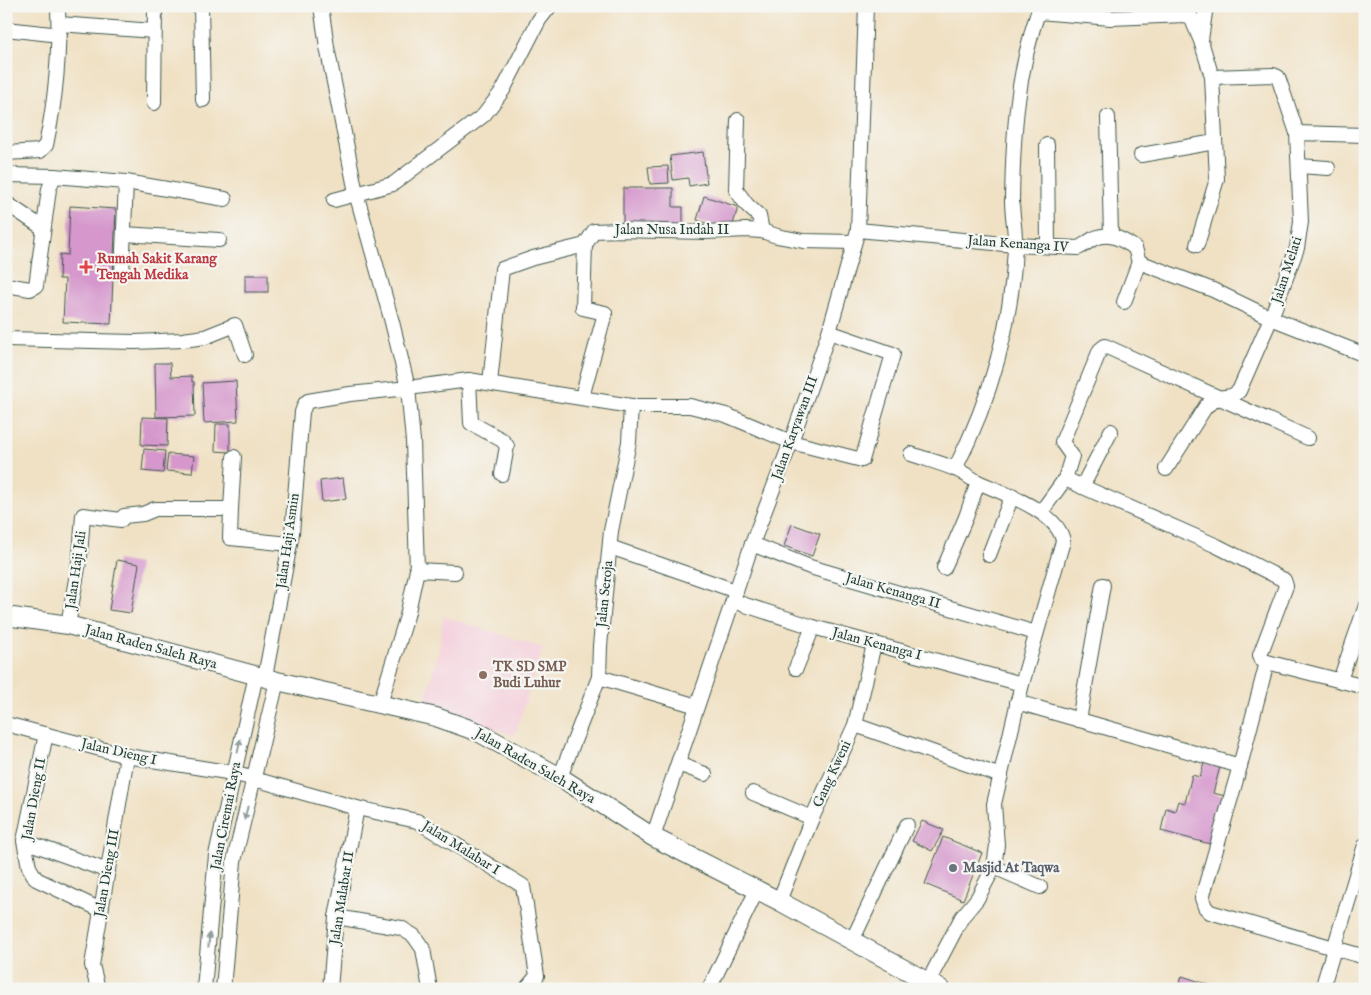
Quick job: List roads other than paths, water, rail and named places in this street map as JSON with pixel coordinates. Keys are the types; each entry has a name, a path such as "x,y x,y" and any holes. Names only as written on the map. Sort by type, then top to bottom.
{"main road":[{"name":"Jalan Raden Saleh Raya","path":"6,616 68,625 266,678 436,717 478,732 560,777 653,837 779,901 934,985"}],"street":[{"path":"6,153 40,151 46,145 57,91 58,6"},
{"path":"154,103 155,6"},
{"path":"201,6 203,100"},
{"path":"321,6 327,47 356,193 392,322 408,388 413,441 417,570 407,616 380,704"},
{"path":"334,200 393,184 484,115 503,90 539,20 550,6"},
{"name":"Jalan Karyawan III","path":"653,837 752,544 791,442 829,332 856,236 866,6"},
{"path":"1201,41 1206,6"},
{"path":"955,469 971,437 994,374 1008,315 1016,245 1012,211 1014,123 1020,76 1039,9 1111,18 1186,15 1191,17 1201,41 1212,77 1217,179 1197,245"},
{"path":"6,29 154,31"},
{"name":"Jalan Melati","path":"1166,469 1206,406 1218,398 1232,396 1239,391 1271,318 1297,248 1301,222 1297,133 1278,77 1273,75 1212,77"},
{"path":"1108,117 1111,236 1125,241 1135,248 1139,262 1124,302"},
{"path":"738,120 736,190 747,205 760,216 762,231"},
{"path":"1297,133 1365,135"},
{"path":"1141,155 1215,142"},
{"path":"1047,145 1048,246"},
{"path":"1299,166 1328,168"},
{"path":"6,175 54,176 126,182 225,199"},
{"path":"6,285 30,288 36,286 49,189 54,176"},
{"path":"122,274 126,182"},
{"path":"6,203 43,228"},
{"name":"Jalan Nusa Indah II","path":"490,383 502,270 504,267 585,244 594,231 762,231 803,241 856,236"},
{"path":"124,234 219,240"},
{"name":"Jalan Kenanga IV","path":"856,236 1078,248 1093,239 1104,235 1111,236"},
{"path":"582,397 605,314 583,308 585,244"},
{"path":"1139,262 1213,290 1271,318 1365,355"},
{"path":"6,338 134,342 183,340 205,337 235,325 245,356"},
{"path":"408,388 469,380 631,406 690,406 726,415 791,442 862,460 893,354 829,332"},
{"path":"1041,512 1065,478 1072,456 1062,442 1102,347 1105,346 1308,438"},
{"path":"469,380 471,423 502,440 507,446 502,474"},
{"name":"Jalan Haji Asmin","path":"266,678 290,544 302,412 305,404 312,400 350,394 408,388"},
{"name":"Jalan Seroja","path":"560,777 599,677 602,619 611,531 628,442 631,406"},
{"path":"1082,487 1111,431"},
{"path":"911,454 955,469 1041,512 1062,533 1063,541 1017,702 994,804 998,845 994,867 977,899 962,917 934,985"},
{"path":"234,457 230,538 290,544"},
{"path":"1065,478 1216,546 1284,580 1286,586 1260,655 1262,660 1365,686"},
{"path":"944,568 966,517 978,482"},
{"path":"989,555 1012,496"},
{"name":"Jalan Haji Jali","path":"68,625 80,556 83,515 121,520 124,516 143,514 156,509 231,509"},
{"name":"Jalan Kenanga II","path":"752,544 810,567 1036,633"},
{"name":"Jalan Kenanga I","path":"610,547 813,627 1022,684"},
{"path":"417,570 455,572"},
{"path":"1079,720 1103,585"},
{"path":"1340,680 1365,608"},
{"path":"796,668 813,627"},
{"name":"Gang Kweni","path":"779,901 812,818 855,725 874,644"},
{"path":"1267,662 1240,766 1202,898 1205,907 1210,912 1365,957"},
{"path":"599,677 698,706"},
{"name":"Jalan Ciremai Raya","path":"204,989 216,855 233,773 266,678"},
{"name":"Jalan Ciremai Raya","path":"223,989 234,861 254,779 266,678"},
{"path":"1017,702 1240,766"},
{"name":"Jalan Dieng I","path":"6,724 127,756 233,773"},
{"path":"855,725 1001,776"},
{"name":"Jalan Dieng II","path":"46,734 24,841 29,867 36,879 101,910"},
{"name":"Jalan Dieng III","path":"100,989 97,985 92,966 127,756"},
{"path":"678,764 704,774"},
{"name":"Jalan Malabar I","path":"233,773 357,808 416,821 523,886 537,976 526,989"},
{"path":"753,793 812,818"},
{"name":"Jalan Malabar II","path":"330,989 336,917 357,808"},
{"path":"852,941 907,825"},
{"path":"24,841 108,871"},
{"path":"1322,989 1365,845"},
{"path":"994,867 1040,887"},
{"path":"213,886 231,889"},
{"path":"709,989 757,890"},
{"path":"336,917 401,928 414,936 424,949 430,989"}],"place":[{"name":"Rumah Sakit Karang Tengah Medika","path":"86,267"},
{"name":"TK SD SMP Budi Luhur","path":"483,675"},
{"name":"Masjid At Taqwa","path":"953,868"}]}
